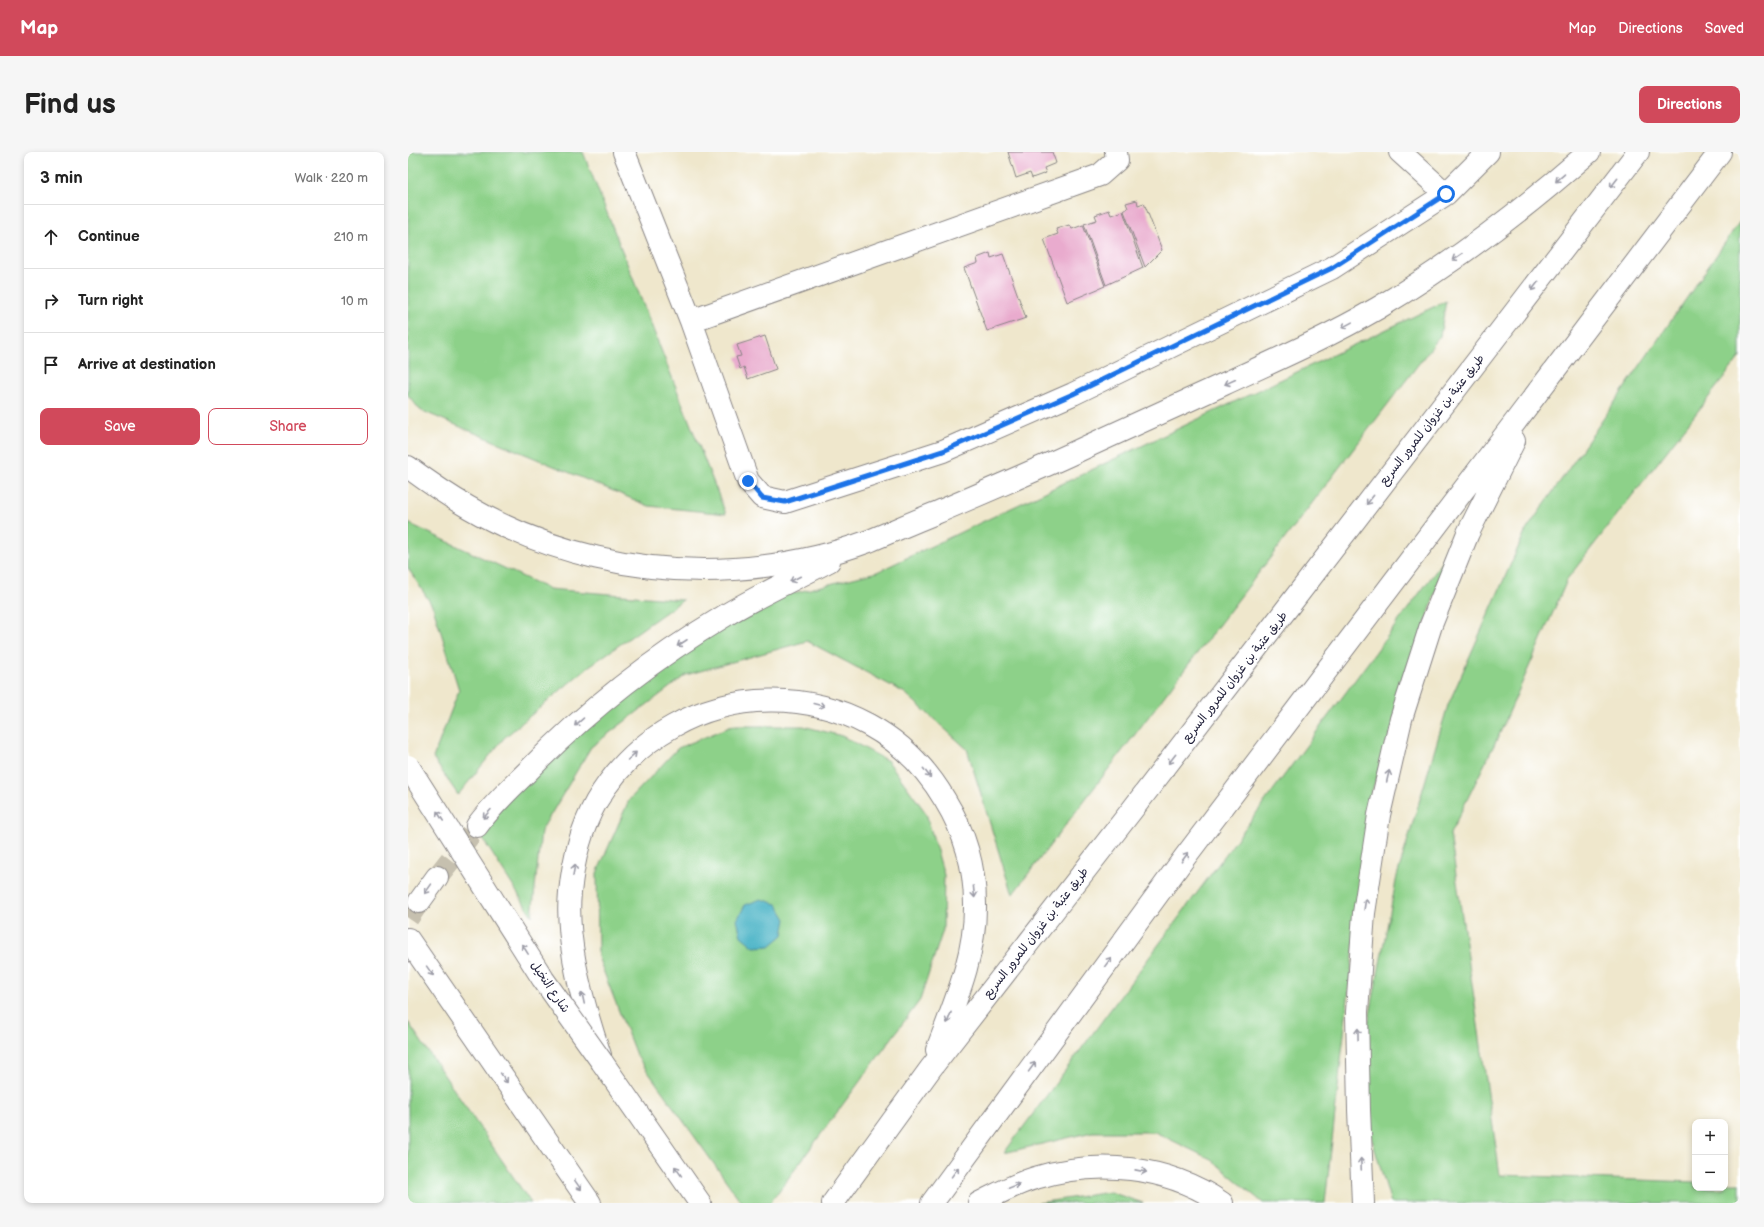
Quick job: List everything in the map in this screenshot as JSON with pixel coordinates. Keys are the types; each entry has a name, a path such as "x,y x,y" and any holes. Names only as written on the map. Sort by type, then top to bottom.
{"main road":[{"path":"624,152 691,320 748,481 762,498 785,502 943,451 1073,394 1332,268 1446,194 1488,152"},
{"path":"691,320 1100,175 1117,160 1116,152"},
{"path":"1400,152 1446,194"},
{"path":"408,467 438,489 469,508 510,529 560,547 597,558 642,566 687,570 733,569 778,564 824,555 867,541 1012,481 1329,335 1422,281 1467,251 1511,219 1589,152"},
{"name":"طريق عتبة بن غزوان للمرور السريع","path":"833,1203 931,1068 1132,810 1638,152"},
{"path":"932,1203 1190,851 1720,152"},
{"path":"1363,1203 1357,1012 1364,913 1379,815 1401,719 1431,625 1468,533 1512,445 1563,360"},
{"path":"477,826 515,784 576,725 612,694 661,657 727,614 867,541"},
{"path":"602,1062 586,1013 576,964 571,927 570,894 583,830 595,803 626,761 648,742 672,726 698,714 741,702 786,700 808,702 830,708 855,718 880,731 902,748 922,767 939,789 953,813 964,838 972,870 976,903 974,936 967,968 931,1068"},
{"name":"شارع النخيل","path":"408,766 543,979 700,1203"},
{"path":"419,902 437,877"},
{"path":"408,939 590,1203"},
{"path":"979,1203 1034,1178 1068,1170 1103,1167 1138,1170 1172,1178 1204,1191 1222,1203"}],"green space":[{"path":"408,152 583,152 726,514 649,506 420,410 408,395"},
{"path":"1740,221 1740,357 1568,578 1500,733 1450,834 1500,1175 1692,1182 1692,1191 1728,1191 1728,1183 1740,1183 1740,1203 1391,1203 1356,1086 1397,876 1448,705 1525,532"},
{"path":"1446,301 1440,336 1012,895 967,749 905,693 807,641 686,675 591,747 541,831 532,916 470,819 612,694 743,606 877,572"},
{"path":"408,523 549,589 683,600 588,667 504,738 458,795 433,758 459,690 433,607 408,568"},
{"path":"1447,556 1371,794 1325,1203 1263,1203 1212,1160 1155,1132 1092,1132 1004,1153"},
{"path":"732,726 803,726 842,736 888,761 926,813 944,875 943,930 920,1000 770,1203 742,1203 636,1055 598,957 597,873 629,800 678,748"},
{"path":"408,1022 531,1203 408,1203"},
{"path":"1110,1192 1143,1203 1038,1203"}],"water":[{"path":"761,899 777,904 786,919 783,935 770,946 754,947 741,936 737,920 745,905"}],"building":[{"path":"1008,152 1052,152 1056,163 1044,168 1046,173 1032,178 1030,173 1016,178"},
{"path":"1137,200 1138,205 1144,203 1162,250 1145,267 1124,211 1128,208 1126,203"},
{"path":"1109,210 1111,215 1123,211 1143,268 1106,285 1084,224 1097,220 1095,215"},
{"path":"1069,225 1072,229 1083,225 1105,286 1067,302 1044,239 1058,234 1056,229"},
{"path":"990,253 991,258 1003,254 1026,318 987,331 964,268 978,263 977,258"},
{"path":"765,336 776,369 748,379 744,367 740,369 736,357 741,356 737,345"}],"tunnel":[{"path":"437,877 477,826"},
{"path":"408,918 419,902"}],"route":[{"path":"748,481 762,498 785,502 943,451 1073,394 1332,268 1446,194"}]}
